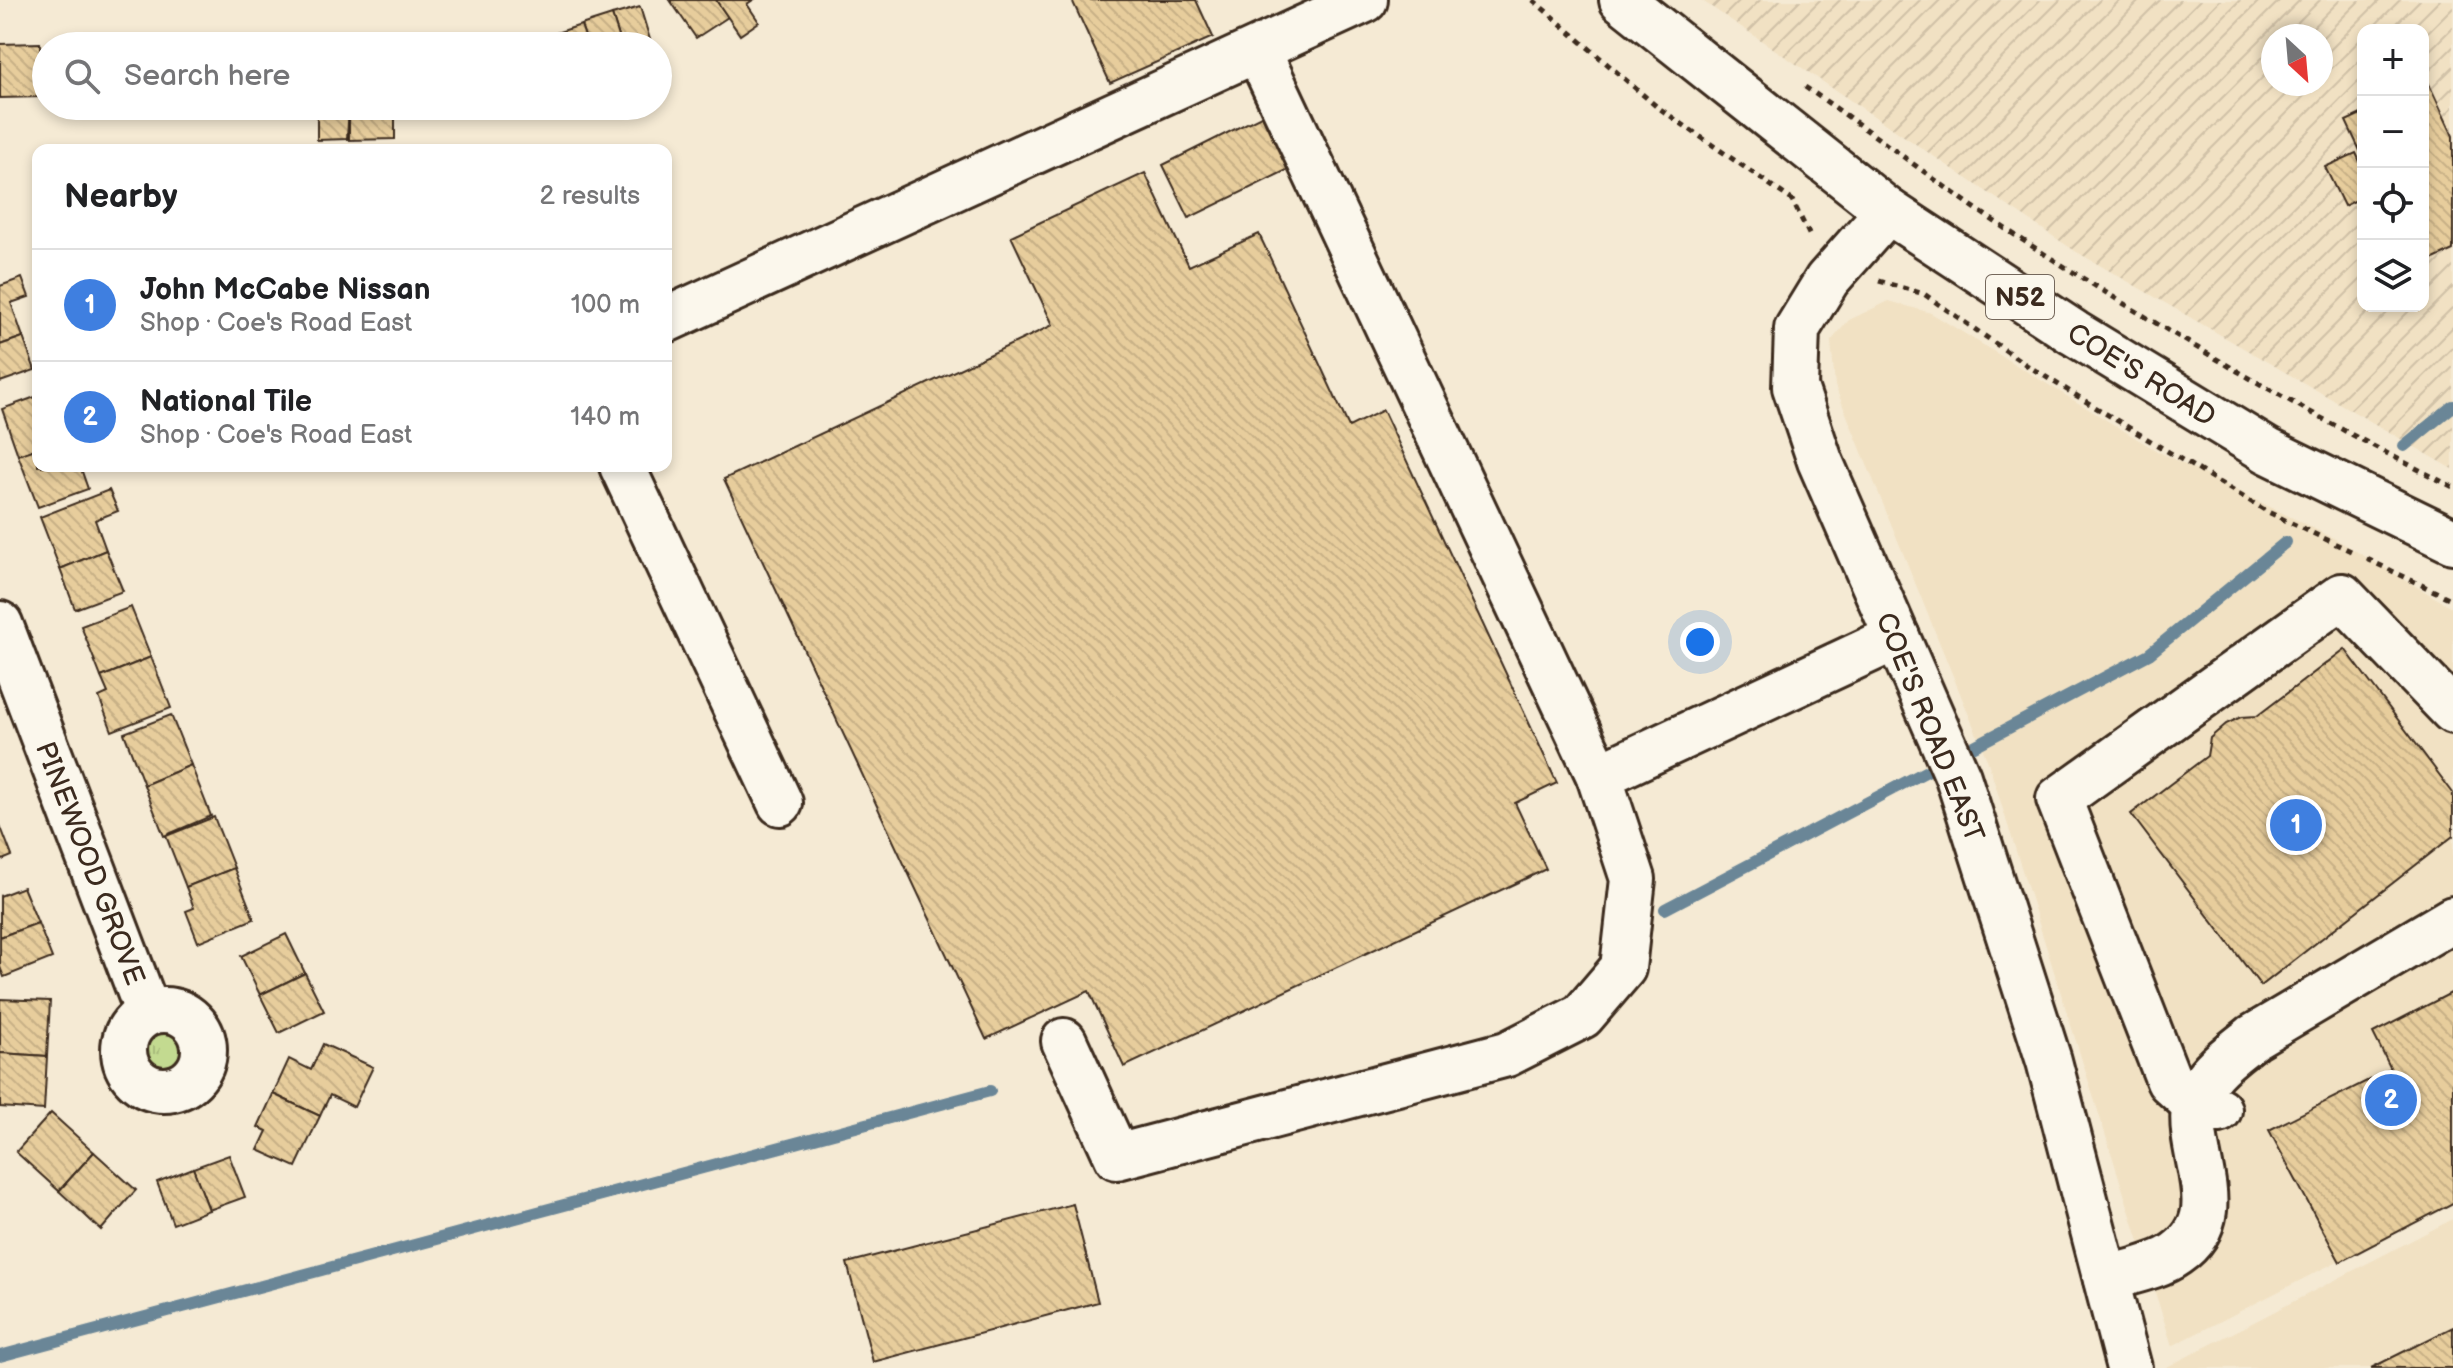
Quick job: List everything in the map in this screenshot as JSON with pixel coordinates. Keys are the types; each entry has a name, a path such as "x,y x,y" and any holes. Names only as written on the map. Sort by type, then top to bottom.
{"street":[{"path":"672,317 1258,51 1304,13 1365,0"},
{"name":"COE'S ROAD","path":"1622,0 1888,211 2074,333 2268,451 2453,541"},
{"path":"1064,1041 1117,1157 1507,1054 1582,1016 1623,968 1633,879 1599,776 1258,51"},
{"name":"COE'S ROAD EAST","path":"1888,211 1827,280 1797,329 1795,387 1820,461 1958,777 2049,1061 2129,1368"},
{"path":"625,472 780,803"},
{"path":"2207,1107 2169,1081 2059,799 2342,596 2453,711"},
{"name":"PINEWOOD GROVE","path":"0,624 148,1013"},
{"path":"1599,776 1897,637"},
{"path":"2109,1290 2174,1256 2198,1236 2205,1210 2207,1107 2204,1083 2224,1061 2253,1037 2453,919"},
{"path":"2207,1107 2266,1057 2453,945"}],"path":[{"path":"1798,82 2016,235 2218,362 2328,425 2453,487"}],"shaded area":[{"path":"1701,0 2453,0 2453,469 2075,251"},
{"path":"1889,301 1931,313 2157,451 2337,540 2453,608 2453,1202 2172,1346 1988,762 1835,386 1831,341 1849,320"},
{"path":"2453,1219 2453,1368 2165,1368"}],"green space":[{"path":"166,1025 184,1032 191,1050 184,1068 166,1075 148,1068 141,1050 148,1032"}],"building":[{"path":"670,0 716,0 728,17 696,38"},
{"path":"716,0 753,0 747,4 759,22 740,35"},
{"path":"1072,0 1196,0 1213,37 1110,83"},
{"path":"640,7 648,32 617,32 612,15"},
{"path":"612,15 617,32 583,32 581,25"},
{"path":"581,25 583,32 559,32"},
{"path":"32,43 32,97 0,98 0,44"},
{"path":"2429,84 2453,136 2453,250 2429,261"},
{"path":"1263,115 1289,169 1189,218 1163,165"},
{"path":"2357,116 2357,144 2346,121"},
{"path":"317,120 348,120 347,139 317,140"},
{"path":"349,120 395,120 395,139 349,140"},
{"path":"2356,153 2357,200 2344,206 2325,167"},
{"path":"1145,173 1189,266 1259,234 1349,427 1383,410 1557,783 1515,803 1546,869 1124,1067 1089,991 986,1039 724,479 1053,325 1011,236"},
{"path":"22,278 29,297 11,303 23,337 0,345 0,286"},
{"path":"23,337 32,371 0,382 0,345"},
{"path":"32,398 32,450 18,455 2,409"},
{"path":"32,450 32,472 82,472 88,489 38,507 18,455"},
{"path":"109,490 118,511 95,520 106,550 60,569 40,517"},
{"path":"106,550 123,591 75,609 60,569"},
{"path":"131,607 151,657 101,677 81,626"},
{"path":"2345,649 2453,793 2453,836 2261,986 2131,814 2207,756 2210,738 2226,724 2241,717 2257,716"},
{"path":"151,657 171,708 112,731 99,697 108,693 101,677"},
{"path":"171,715 191,765 144,785 124,733"},
{"path":"191,765 211,816 164,836 144,785"},
{"path":"214,817 234,868 186,887 166,836"},
{"path":"0,825 12,856 0,861"},
{"path":"234,868 254,919 198,942 186,911 194,908 186,887"},
{"path":"23,887 38,923 0,937 0,896"},
{"path":"38,923 52,958 4,977 0,967 0,937"},
{"path":"286,934 305,973 260,995 241,956"},
{"path":"305,973 324,1011 279,1033 260,995"},
{"path":"2453,992 2453,1203 2340,1262 2269,1130 2391,1069 2373,1033"},
{"path":"0,999 50,1001 47,1056 0,1053"},
{"path":"323,1044 373,1067 354,1107 330,1095 320,1116 273,1094 289,1059 311,1070"},
{"path":"0,1053 47,1056 44,1110 0,1107"},
{"path":"273,1094 320,1116 296,1167 258,1150 267,1131 258,1127"},
{"path":"51,1113 94,1152 59,1191 16,1152"},
{"path":"94,1152 136,1190 101,1230 59,1191"},
{"path":"229,1155 245,1197 209,1210 193,1168"},
{"path":"193,1168 209,1210 173,1224 157,1182"},
{"path":"1073,1204 1098,1302 873,1362 847,1263"},
{"path":"2453,1327 2453,1368 2371,1368"}],"waterway":[{"path":"2404,446 2453,406"},
{"path":"1665,909 2149,654 2286,542"},
{"path":"0,1356 990,1091"}],"place":[{"name":"John McCabe Nissan","path":"2296,825"},
{"name":"National Tile","path":"2391,1100"}]}
